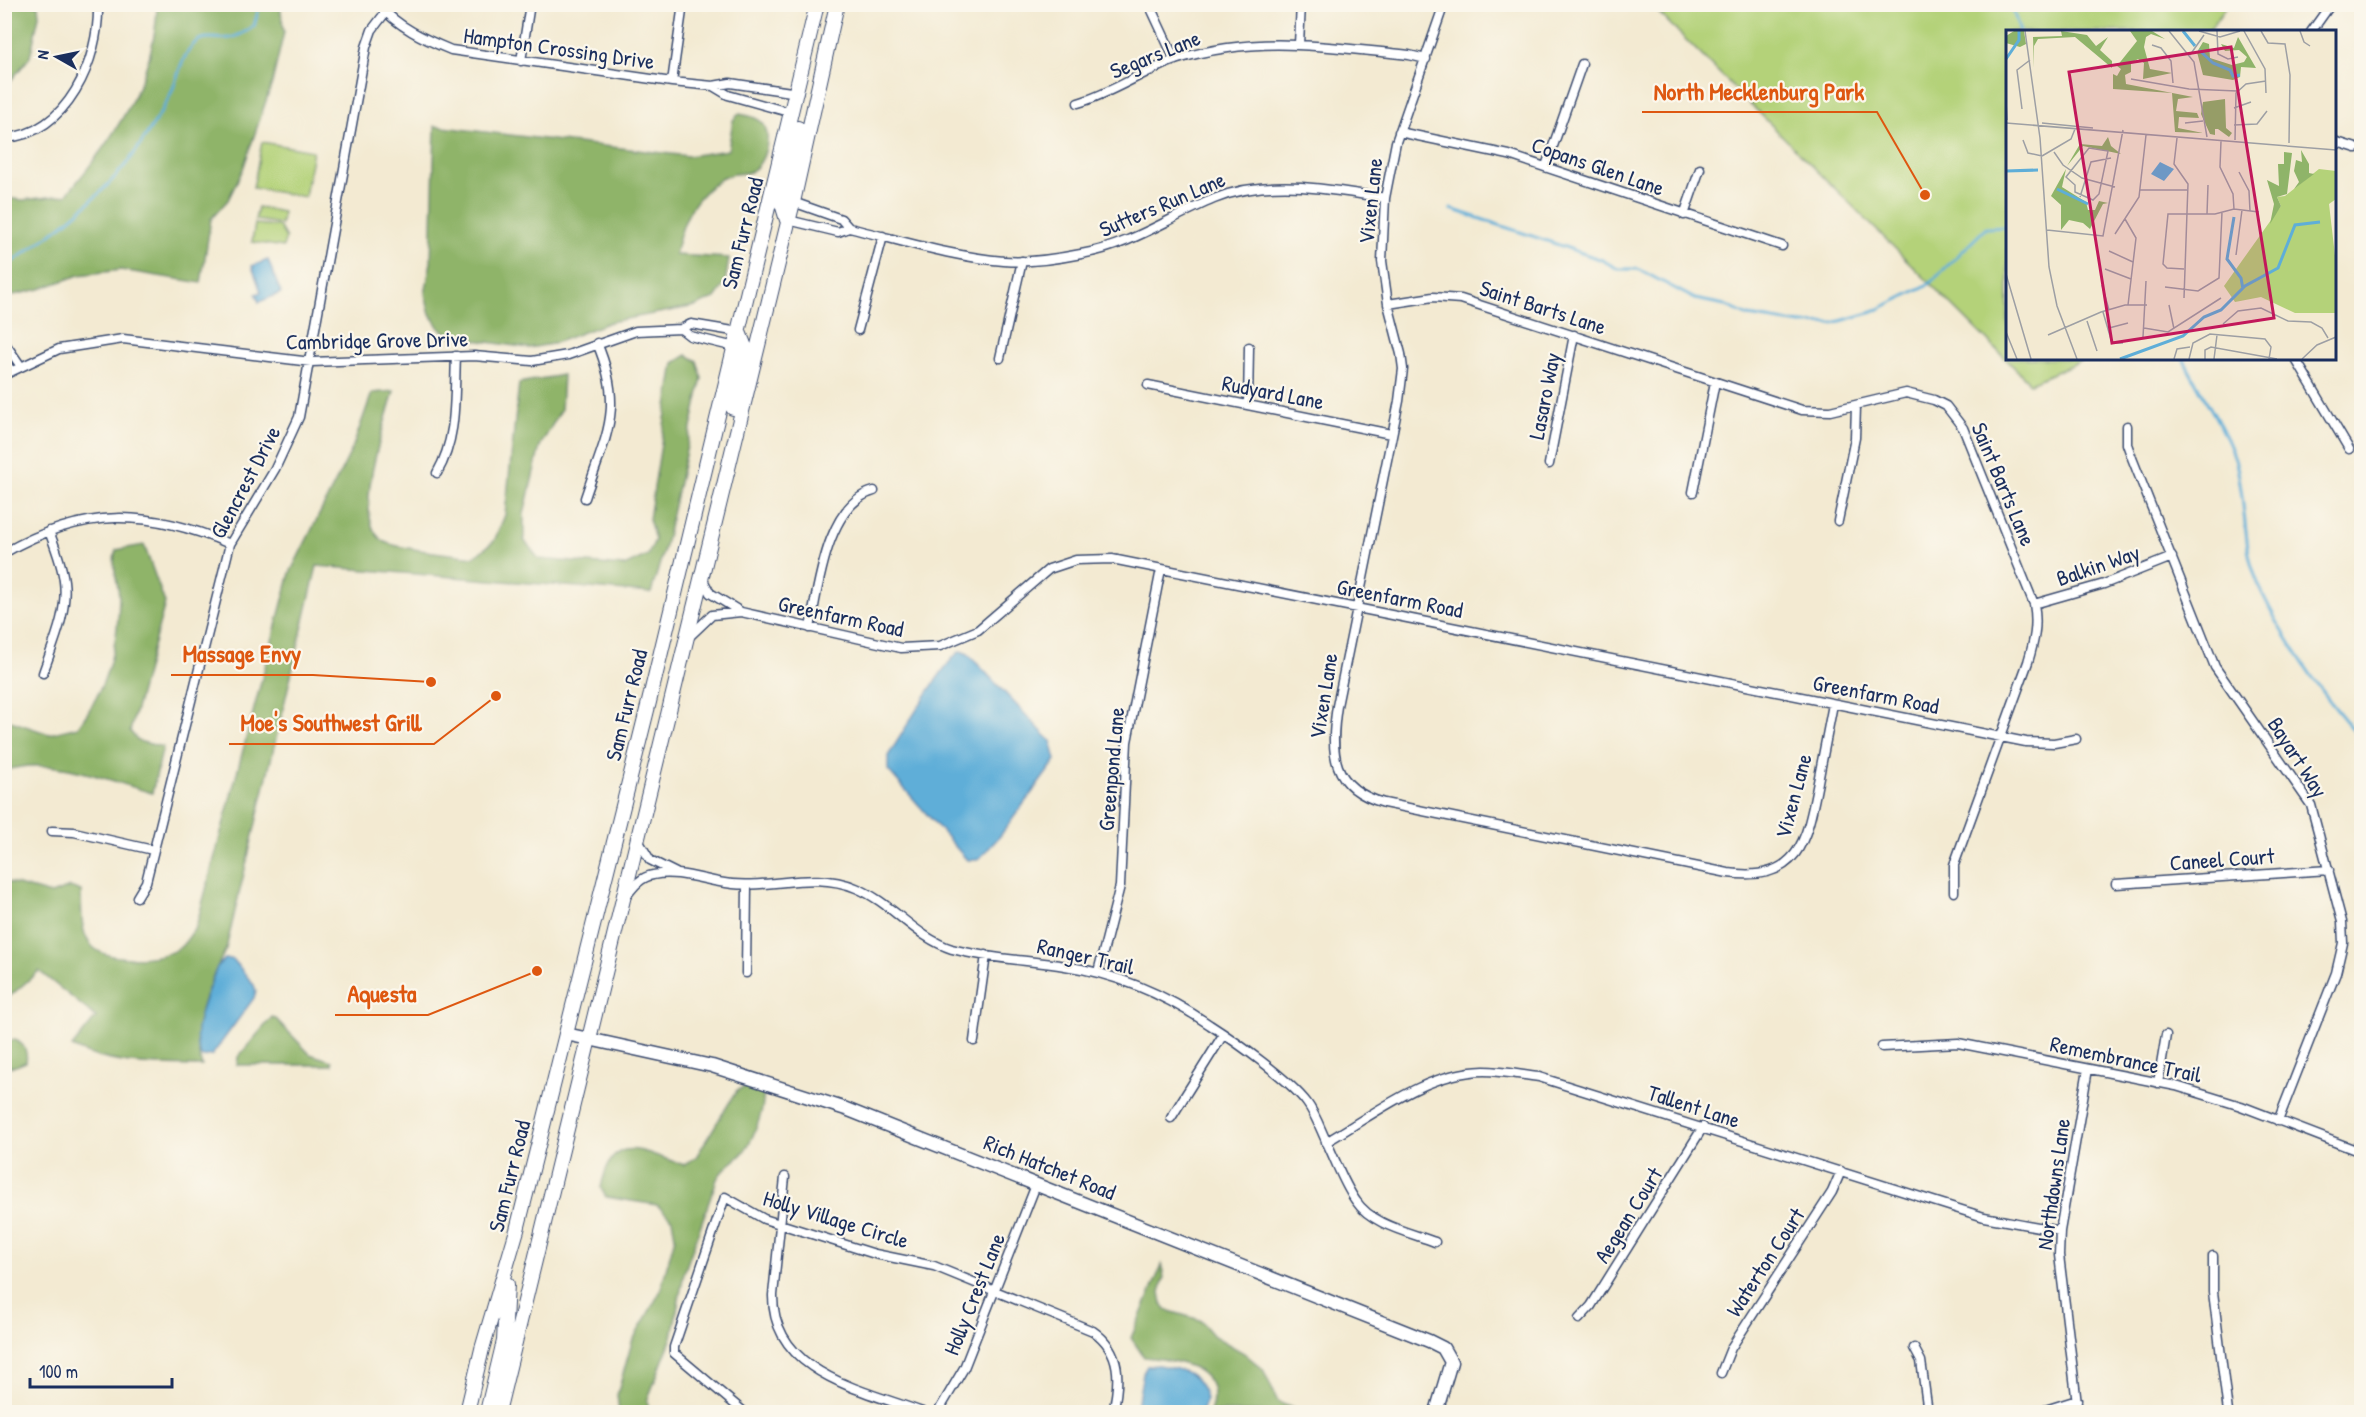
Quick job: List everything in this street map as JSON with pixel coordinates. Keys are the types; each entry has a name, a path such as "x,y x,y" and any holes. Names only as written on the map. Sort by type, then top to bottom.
{"main road":[{"name":"Sam Furr Road","path":"467,1413 482,1349 506,1272 566,1034 798,93 817,4"},
{"name":"Sam Furr Road","path":"498,1413 715,514 793,202 837,4"},
{"path":"788,220 784,215 782,204 798,127 813,22"},
{"path":"715,514 745,347 739,332"},
{"path":"487,1413 504,1341 508,1307 506,1272"}],"street":[{"path":"4,138 28,134 40,127 65,102 83,78 96,45 98,4"},
{"name":"Hampton Crossing Drive","path":"378,4 386,13 423,39 451,50 672,82 713,86 730,83 798,93"},
{"path":"521,61 530,4"},
{"path":"672,82 683,4"},
{"path":"1149,4 1175,60"},
{"path":"1299,44 1301,4"},
{"name":"Vixen Lane","path":"1444,4 1399,132 1384,198 1382,261 1388,304 1403,369 1332,736 1334,757 1343,778 1360,794 1384,803 1728,873 1756,875 1769,872 1790,860 1805,839 1833,704"},
{"path":"2312,30 2331,4"},
{"name":"Glencrest Drive","path":"137,897 146,882 230,544 293,434 311,362 366,47 372,30 386,13"},
{"name":"Segars Lane","path":"1078,103 1099,96 1175,60 1204,51 1254,43 1299,44 1409,55 1426,60"},
{"path":"1546,166 1582,64"},
{"name":"Hampton Crossing Drive","path":"713,86 728,95 792,113"},
{"name":"Copans Glen Lane","path":"1399,132 1484,149 1546,166 1684,215 1782,246"},
{"path":"2336,142 2355,148"},
{"path":"1684,215 1700,169"},
{"name":"Sutters Run Lane","path":"788,220 838,232 849,228 970,256 1022,261 1058,258 1107,248 1136,237 1214,199 1253,187 1277,186 1384,198"},
{"name":"Sutters Run Lane","path":"793,202 841,219 849,228"},
{"path":"858,330 883,236"},
{"path":"1000,358 1022,261"},
{"name":"Saint Barts Lane","path":"1388,304 1416,298 1446,297 1492,308 1802,410 1830,411 1906,393 1934,400 1955,415 1973,451 2034,604 2034,643 1954,865 1954,892"},
{"name":"Cambridge Grove Drive","path":"8,373 20,365 59,349 123,339 311,362 456,356 521,361 550,360 636,331 681,329 691,324 739,332"},
{"name":"Cambridge Grove Drive","path":"681,329 690,336 735,347"},
{"name":"Lasaro Way","path":"1549,464 1574,335"},
{"path":"4,342 20,365"},
{"path":"585,498 609,427 613,401 606,365 597,343"},
{"path":"1248,405 1249,347"},
{"path":"437,473 444,461 452,432 456,356"},
{"path":"4,359 8,373"},
{"path":"2296,360 2349,449"},
{"path":"1693,492 1715,382"},
{"name":"Rudyard Lane","path":"1148,385 1391,434"},
{"path":"1838,521 1855,438 1856,406"},
{"name":"Bayart Way","path":"2127,426 2127,444 2132,458 2215,667 2307,796 2342,922 2341,958 2278,1121"},
{"path":"810,628 833,531 854,501 874,491"},
{"path":"4,553 28,539 49,531 98,520 143,518 178,524 230,544"},
{"path":"43,673 60,623 65,595 63,573 49,531"},
{"name":"Balkin Way","path":"2034,604 2104,584 2172,557"},
{"name":"Greenfarm Road","path":"701,573 710,593 741,612 901,648 940,646 978,630 1036,579 1061,563 1085,559 1112,559 2000,736 2038,743 2076,739"},
{"name":"Greenpond Lane","path":"1098,972 1120,886 1127,742 1161,569"},
{"name":"Greenfarm Road","path":"684,644 698,626 712,615 741,612"},
{"path":"51,831 74,832 153,850"},
{"name":"Ranger Trail","path":"637,837 641,849 650,860 676,873"},
{"name":"Caneel Court","path":"2116,884 2329,870"},
{"name":"Ranger Trail","path":"621,903 641,879 650,875 676,873 747,885 805,879 837,882 855,888 882,902 934,941 950,948 1098,972 1156,994 1223,1035 1302,1097 1312,1111 1360,1207 1388,1224 1435,1242"},
{"path":"746,973 747,885"},
{"path":"974,1041 986,955"},
{"name":"Rich Hatchet Road","path":"566,1034 712,1066 773,1084 897,1128 1443,1348 1451,1362 1436,1413"},
{"path":"1171,1118 1223,1035"},
{"path":"2158,1083 2166,1035"},
{"name":"Remembrance Trail","path":"1882,1047 1958,1043 2158,1083 2199,1092 2353,1149"},
{"name":"Northdowns Lane","path":"2078,1413 2059,1255 2060,1231 2088,1069"},
{"name":"Tallent Lane","path":"1326,1142 1412,1092 1444,1077 1484,1071 1539,1077 1984,1217 2060,1231"},
{"name":"Aegean Court","path":"1578,1319 1591,1306 1703,1127"},
{"name":"Waterton Court","path":"1721,1373 1731,1348 1832,1192 1841,1171"},
{"path":"785,1177 772,1304 777,1323 789,1347 815,1370 922,1413"},
{"name":"Holly Crest Lane","path":"938,1413 964,1368 1036,1185"},
{"name":"Holly Village Circle","path":"744,1413 674,1353 674,1347 725,1197 764,1219 868,1252 934,1266 1079,1324 1103,1339 1115,1359 1119,1372 1113,1413"},
{"path":"2213,1256 2213,1292 2228,1413"},
{"path":"1914,1348 1921,1361 1928,1413"},
{"path":"2039,1413 2076,1400"}],"green space":[{"path":"12,5 38,5 39,16 30,57 8,84 5,84 5,25"},
{"path":"157,5 280,5 284,32 272,83 243,169 228,200 211,219 201,283 121,270 79,275 40,289 5,297 5,198 23,200 66,195 83,174 115,131 140,83 155,32"},
{"path":"1651,5 2227,5 2210,30 2006,30 2006,359"},
{"path":"739,114 750,116 764,125 767,144 763,157 752,171 724,177 700,197 690,210 675,255 729,258 725,284 715,298 696,306 610,322 552,344 529,348 453,337 439,328 430,314 425,294 431,262 435,126 688,156 728,150 733,120"},
{"path":"262,142 313,151 305,197 253,188"},
{"path":"258,207 283,212 281,224 255,220"},
{"path":"255,224 279,226 286,238 283,247 252,242"},
{"path":"687,355 697,361 702,378 665,546 651,593 317,566 226,949 202,1006 198,1037 202,1066 119,1062 87,1054 72,1047 96,1017 39,971 9,997 4,992 4,881 51,894 70,887 81,891 82,921 89,943 102,953 112,956 136,958 171,952 186,941 196,927 290,573 352,449 372,393 394,391 372,472 369,495 370,516 375,533 387,543 395,545 474,557 494,541 505,515 519,383 563,375 561,410 540,446 524,514 524,540 539,559 624,566 648,555 655,540 649,519 674,363"},
{"path":"2007,360 2083,360 2030,383"},
{"path":"144,545 165,603 130,731 138,741 163,747 152,793 98,776 59,768 22,767 5,771 5,719 49,734 78,727 88,712 104,681 117,632 119,596 114,567 116,550"},
{"path":"272,1017 310,1054 332,1061 332,1065 237,1065 238,1057"},
{"path":"16,1040 25,1049 26,1062 5,1067 5,1041"},
{"path":"748,1086 763,1090 764,1097 759,1120 746,1149 723,1170 717,1179 684,1273 672,1337 647,1401 650,1412 619,1412 617,1395 632,1342 660,1292 675,1237 672,1219 657,1205 606,1197 601,1188 606,1169 614,1157 622,1151 632,1150 685,1165 696,1157 737,1090"},
{"path":"1162,1265 1164,1279 1160,1292 1162,1304 1166,1310 1200,1320 1214,1336 1244,1353 1263,1369 1278,1402 1301,1412 1210,1412 1213,1397 1211,1384 1204,1375 1195,1368 1170,1360 1144,1357 1131,1338"}],"water":[{"path":"268,260 281,293 259,302 256,294 261,292 252,266"},
{"path":"961,651 968,654 1051,741 1056,760 1000,836 978,860 967,860 888,770 888,756 935,682"},
{"path":"225,959 233,959 254,985 256,991 254,998 212,1055 202,1057 196,1038 200,1013 217,967"},
{"path":"1147,1366 1175,1368 1195,1378 1206,1399 1201,1412 1136,1412 1143,1373"}],"waterway":[{"path":"4,267 80,211 115,177 142,142 162,110 184,60 195,43 207,38 230,38 245,32 254,26 260,4"},
{"path":"2011,4 2019,30"},
{"path":"1451,209 1602,260 1618,269 1638,269 1695,299 1725,305 1748,316 1801,324 1833,323 1873,312 1929,284 1986,228 2006,227"},
{"path":"2184,360 2224,433 2235,459 2249,554 2265,599 2312,677 2362,739"}],"place":[{"name":"North Mecklenburg Park","path":"1925,195"},
{"name":"Massage Envy","path":"431,682"},
{"name":"Moe's Southwest Grill","path":"496,696"},
{"name":"Aquesta","path":"537,971"}]}
